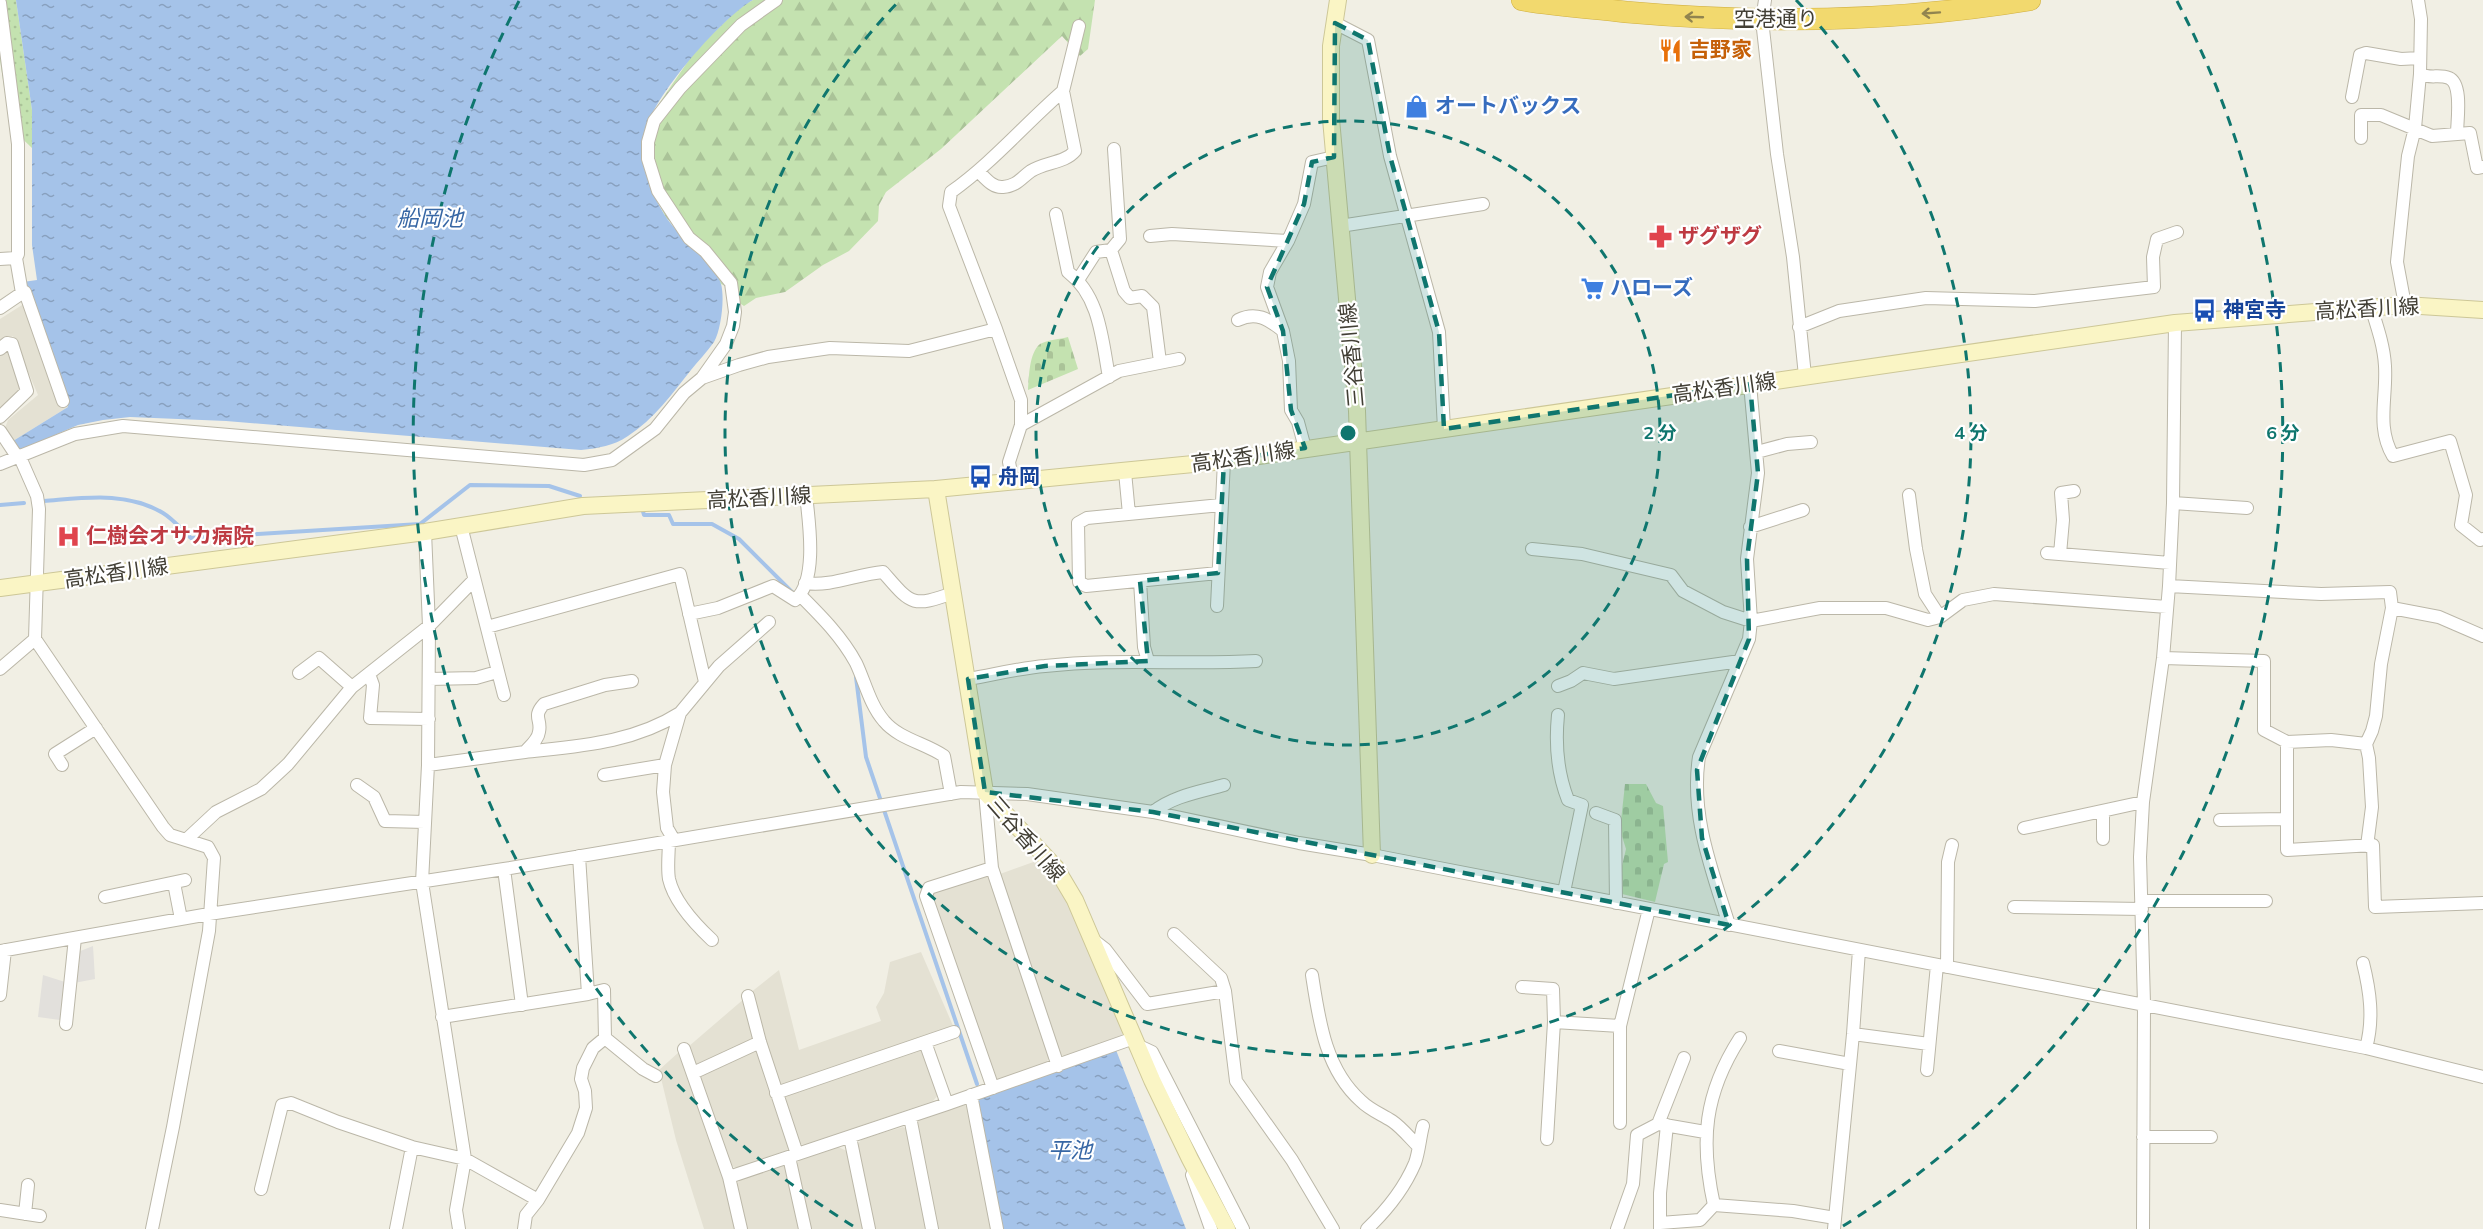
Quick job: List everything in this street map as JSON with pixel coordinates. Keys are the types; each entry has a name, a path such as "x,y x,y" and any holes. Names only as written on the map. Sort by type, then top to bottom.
{"highway":[{"name":"空港通り","path":"1522,0 1683,17 1763,10 1848,19 1938,13 2030,0"}],"main road":[{"name":"三谷香川線","path":"1338,0 1331,46 1331,119 1359,442 1372,855"},
{"name":"高松香川線","path":"0,588 425,532 583,506 936,489 1224,461 2175,323 2406,305 2483,310"},
{"name":"三谷香川線","path":"936,489 985,792 1056,868 1075,900 1136,1042 1190,1159 1227,1229"}],"street":[{"path":"0,464 75,434 123,426 584,465 612,460 655,429 684,393 702,378 726,344 733,326 735,312 731,283 705,251 689,238 658,191 648,159 648,142 654,121 680,88 741,25 776,0"},
{"path":"2406,305 2397,262 2408,156 2415,128 2420,74 2421,19 2418,0"},
{"path":"0,3 18,144 18,254 16,258 22,293"},
{"path":"1763,10 1777,154 1793,257 1798,327 1805,376"},
{"path":"1335,23 1368,40 1390,156 1439,332 1444,429"},
{"path":"980,172 990,183 1001,188 1020,183 1031,171 1070,156 1075,151 1063,91 1079,26"},
{"path":"2352,96 2360,55 2366,53 2420,58"},
{"path":"2420,74 2427,78 2447,77 2453,81 2458,91 2457,134"},
{"path":"1013,483 1009,462 1021,425 1021,400 949,206 951,192 980,172 1063,91"},
{"path":"2361,138 2361,115 2381,115 2432,136 2470,133 2477,168 2483,167"},
{"path":"1078,280 1096,252 1111,250 1120,238 1114,149"},
{"path":"1305,448 1298,422 1291,410 1289,361 1283,331 1267,286 1270,272 1304,204 1312,162 1334,157"},
{"path":"1340,226 1483,204"},
{"path":"1056,214 1068,272 1078,280 1096,309 1109,376"},
{"path":"1798,327 1839,311 1926,298 2035,301 2154,287 2153,257 2157,238 2177,232"},
{"path":"1150,236 1172,234 1288,240"},
{"path":"1111,250 1124,291 1130,298 1142,296 1153,307 1160,362"},
{"path":"0,259 16,258"},
{"path":"22,293 25,292 63,401"},
{"path":"0,308 22,293"},
{"path":"2371,307 2382,345 2385,367 2382,428 2386,445 2393,456 2450,441 2466,495 2461,525 2480,540 2483,539"},
{"path":"1238,320 1249,314 1259,316 1271,321 1283,331"},
{"path":"2140,1227 2144,1004 2140,857 2143,802 2163,658 2169,586 2173,503 2175,323"},
{"path":"702,378 768,357 830,348 909,351 996,329"},
{"path":"0,349 7,343 12,344 27,391 0,417"},
{"path":"1021,425 1119,371 1179,359"},
{"path":"1729,925 1702,838 1697,797 1697,770 1699,757 1749,639 1751,621 1747,559 1758,473 1750,384"},
{"path":"0,431 16,455 19,455 37,496 39,509 38,584 35,639 170,835 208,847 214,858 209,931 174,1127 152,1229"},
{"path":"1757,452 1787,444 1811,442"},
{"path":"1217,606 1224,461"},
{"path":"1125,472 1130,514"},
{"path":"2060,554 2063,520 2061,493 2074,492"},
{"path":"800,593 811,544 806,495"},
{"path":"1910,495 1916,549 1925,594 1940,617"},
{"path":"2173,503 2247,508"},
{"path":"1218,573 1086,586 1079,582 1078,523 1087,518 1221,505"},
{"path":"1750,527 1803,510"},
{"path":"461,526 504,695"},
{"path":"425,532 429,626 429,719 422,882 465,1159 456,1210 459,1229"},
{"path":"1532,549 1582,554 1671,575 1683,591 1723,612 1751,621 1820,608 1886,608 1928,620 1940,617 1963,600 1994,594 2167,607"},
{"path":"2047,553 2170,563"},
{"path":"800,593 818,585 883,572 900,593 915,602 932,600 953,593"},
{"path":"487,627 680,574 705,682"},
{"path":"187,839 216,812 261,789 268,783 322,726 352,687 429,626 474,580"},
{"path":"1140,581 1144,647 1148,661"},
{"path":"689,614 718,608 773,586 800,593 844,642 869,690 874,706 885,722 908,739 932,748 944,756 951,794"},
{"path":"2169,586 2321,594 2390,592 2392,608 2381,664 2376,716 2366,744 2372,807 2367,846"},
{"path":"2392,608 2439,617 2483,636"},
{"path":"428,765 576,747 649,731 680,713 718,666 769,622"},
{"path":"0,669 35,639"},
{"path":"299,673 319,658 352,687"},
{"path":"2163,658 2264,662 2265,730 2287,742 2322,740 2366,744"},
{"path":"968,679 1045,666 1148,661 1171,663 1256,661"},
{"path":"1558,686 1583,673 1614,679 1740,661"},
{"path":"429,679 476,678 497,672"},
{"path":"369,674 373,685 370,718 429,719"},
{"path":"525,752 537,738 540,730 538,711 544,704 605,685 632,681"},
{"path":"680,713 665,765 663,792 672,840 669,879 684,909 696,926 712,940"},
{"path":"1558,715 1556,735 1558,776 1568,800 1582,805 1564,892"},
{"path":"62,765 55,754 96,728"},
{"path":"2287,742 2287,850 2373,845 2375,907 2483,903"},
{"path":"604,776 665,765"},
{"path":"357,784 374,797 386,821 425,822"},
{"path":"1153,812 1164,803 1176,798 1224,785"},
{"path":"985,792 992,868 1058,1066"},
{"path":"0,995 3,951 209,914 504,869 893,802 985,792 1027,795 1153,812 1299,843 1372,855 2366,1048 2483,1077"},
{"path":"2024,828 2143,802"},
{"path":"2103,811 2103,839"},
{"path":"1596,813 1615,820 1616,903"},
{"path":"2220,820 2287,819"},
{"path":"1927,1070 1942,966 1948,862 1952,845"},
{"path":"579,856 588,994"},
{"path":"992,868 929,888 926,896 993,1088"},
{"path":"504,869 522,1005"},
{"path":"105,897 179,882 181,919"},
{"path":"2014,907 2266,901"},
{"path":"1620,1123 1620,1026 1649,909"},
{"path":"1174,933 1221,978 1225,991 1236,1081 1292,1161 1333,1229"},
{"path":"66,1024 75,938"},
{"path":"1091,938 1105,949 1147,1004 1225,991"},
{"path":"1714,1205 1793,1211 1835,1224 1859,950"},
{"path":"2363,963 2371,994 2369,1036 2366,1048"},
{"path":"1312,975 1327,1050 1347,1086 1360,1101 1377,1114 1392,1121 1418,1146"},
{"path":"1522,987 1553,989 1554,1022 1547,1140"},
{"path":"442,1017 604,990 605,1038 643,1069 656,1076"},
{"path":"748,996 793,1156 805,1229"},
{"path":"1554,1022 1620,1026"},
{"path":"776,1093 954,1032"},
{"path":"1853,1034 1929,1044"},
{"path":"524,1229 526,1215 538,1200 578,1133 586,1108 585,1090 581,1079 583,1068 593,1048 605,1038"},
{"path":"1714,1205 1706,1170 1709,1106 1740,1038"},
{"path":"693,1073 760,1042"},
{"path":"925,1042 947,1104"},
{"path":"729,1177 1136,1042 1152,1052 1243,1229"},
{"path":"684,1049 729,1177 741,1229"},
{"path":"1779,1051 1850,1064"},
{"path":"1684,1058 1662,1125 1660,1226 1689,1225 1700,1220 1714,1205"},
{"path":"971,1095 997,1229"},
{"path":"261,1189 282,1105 291,1103 412,1147 465,1159 538,1200"},
{"path":"910,1117 932,1229"},
{"path":"1617,1229 1633,1184 1637,1135 1662,1125 1706,1132"},
{"path":"1367,1229 1388,1208 1403,1185 1416,1161 1423,1126"},
{"path":"850,1137 869,1229"},
{"path":"2143,1137 2211,1137"},
{"path":"396,1229 412,1147"},
{"path":"1190,1159 1189,1168 1211,1229"},
{"path":"25,1214 28,1185"},
{"path":"0,1210 40,1216"}],"highlighted area":[{"path":"1335,23 1368,40 1390,156 1439,332 1444,429 1750,384 1758,473 1747,559 1749,639 1697,770 1702,838 1729,925 1153,812 985,792 968,679 1045,666 1148,661 1140,581 1218,573 1224,461 1305,448 1291,410 1283,331 1267,287 1304,204 1312,162 1334,157"}],"shaded area":[{"path":"30,300 68,407 13,441 5,428 8,420 38,395 13,336 0,345 0,319"},
{"path":"9,349 23,391 0,412 0,352"},
{"path":"1039,860 1061,887 1123,1032 1120,1040 1065,1057 1060,1054 1000,874"},
{"path":"984,874 990,878 1049,1058 1046,1063 998,1080 993,1077 932,897 935,890"},
{"path":"93,946 95,979 74,983 78,952"},
{"path":"921,952 954,1028 784,1086 776,1082 750,993 779,970 799,1050 881,1021 876,1007 884,993 890,962"},
{"path":"43,975 65,982 60,1020 38,1017"},
{"path":"745,998 756,1039 700,1065 693,1063 688,1047"},
{"path":"754,1050 760,1054 789,1146 787,1151 738,1168 731,1166 699,1080 703,1072"},
{"path":"918,1050 924,1052 939,1094 933,1101 805,1145 799,1144 783,1098 787,1092"},
{"path":"679,1052 722,1169 736,1229 704,1229 676,1140 659,1070"},
{"path":"964,1104 970,1109 993,1229 936,1229 915,1125 920,1118"},
{"path":"903,1127 909,1130 928,1229 873,1229 857,1145 862,1139"},
{"path":"838,1147 847,1151 864,1229 809,1229 795,1167 800,1159"},
{"path":"782,1165 787,1167 801,1229 745,1229 736,1185 742,1178"}],"green space":[{"path":"0,0 16,0 32,110 32,148 10,127 0,60"},
{"path":"753,0 1095,0 1088,49 1080,56 1062,36 941,149 886,192 879,205 878,221 849,251 823,265 785,292 756,298 744,306 738,302 732,289 721,284 712,270 665,216 647,179 643,138 656,108 695,51 740,7"},
{"path":"1068,337 1078,369 1028,390 1030,366 1036,348 1040,344"},
{"path":"1625,784 1646,784 1656,803 1663,806 1668,862 1664,864 1655,902 1622,894 1620,874 1626,849 1620,830"}],"water":[{"name":"船岡池","path":"16,0 753,0 723,24 687,63 656,106 647,125 643,141 646,170 659,205 670,222 711,267 721,284 722,314 714,342 670,397 646,422 622,439 594,448 581,450 226,421 130,417 78,425 18,451 13,441 68,407 23,282 37,280 32,245 32,110"},
{"name":"平池","path":"1116,1050 1186,1229 1002,1229 978,1097"}],"waterway":[{"path":"44,501 105,498 134,501 163,513 191,538 420,524 470,485 549,486 580,496"},
{"path":"0,505 24,503"},
{"path":"642,508 644,515 669,515 673,524 712,524 739,539 793,593"},
{"path":"856,677 866,757 977,1084"}],"place":[{"name":"吉野家","path":"1671,50"},
{"name":"オートバックス","path":"1417,106"},
{"name":"ザグザグ","path":"1660,236"},
{"name":"ハローズ","path":"1592,288"},
{"name":"神宮寺","path":"2205,310"},
{"name":"舟岡","path":"980,477"},
{"name":"仁樹会オサカ病院","path":"68,536"}]}
